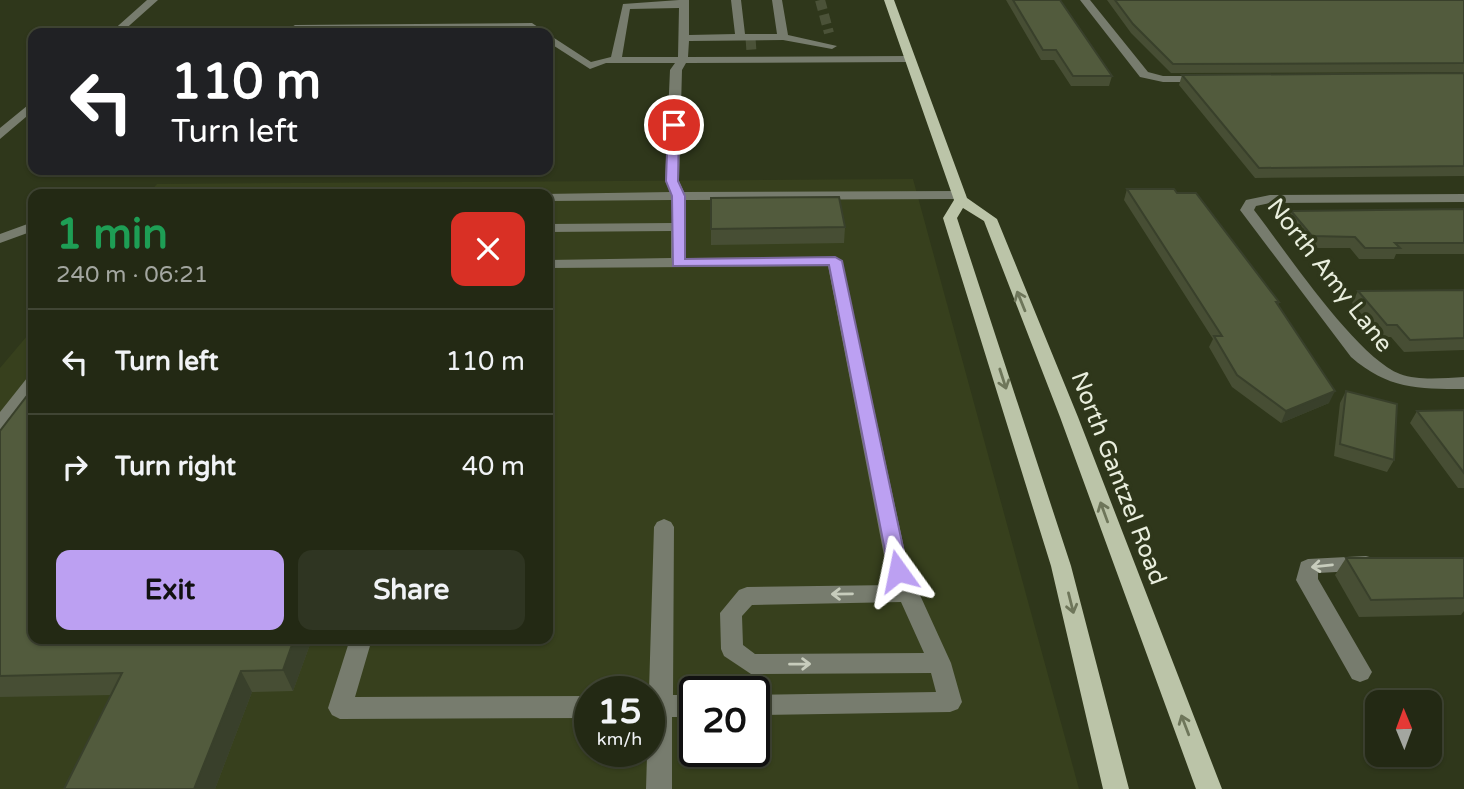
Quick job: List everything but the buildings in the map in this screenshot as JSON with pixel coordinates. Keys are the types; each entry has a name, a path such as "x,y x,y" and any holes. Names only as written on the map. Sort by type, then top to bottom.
{"main road":[{"path":"889,0 960,197 950,218 1061,566 1116,789"},
{"name":"North Gantzel Road","path":"960,197 990,219 1069,417 1209,789"}],"street":[{"path":"121,28 153,0"},
{"path":"736,0 743,41"},
{"path":"777,0 783,37"},
{"path":"1085,0 1143,75 1163,79 1218,79"},
{"path":"616,60 626,6 684,3 683,60 676,70 672,181 678,196 678,263"},
{"path":"295,28 535,28"},
{"path":"829,33 832,46"},
{"path":"683,41 743,41 783,37 832,46"},
{"path":"553,40 590,66 616,60 910,59"},
{"path":"760,44 802,49 832,46"},
{"path":"0,135 28,110"},
{"path":"553,197 960,197"},
{"name":"North Amy Lane","path":"1464,198 1270,199 1251,203 1247,210 1357,353 1379,373 1415,383 1464,383"},
{"path":"553,228 678,227"},
{"path":"0,239 28,228"},
{"path":"553,264 835,261 898,571 911,593 940,663 950,702 770,705"},
{"path":"0,424 28,388"},
{"path":"657,676 664,527"},
{"path":"1360,673 1307,580 1308,568 1315,565 1383,564"},
{"path":"911,593 747,596 731,613 732,649 751,664 940,663"},
{"path":"359,644 340,708 574,707"},
{"path":"658,767 659,789"}],"shaded area":[{"path":"913,179 1079,789 0,789 0,368 28,335 28,644 553,644 553,189 152,189 157,184"}],"tunnel":[{"path":"820,0 829,33"},
{"path":"746,45 760,44"}],"route":[{"path":"674,125 672,181 678,196 678,263 835,261 898,571"}]}
